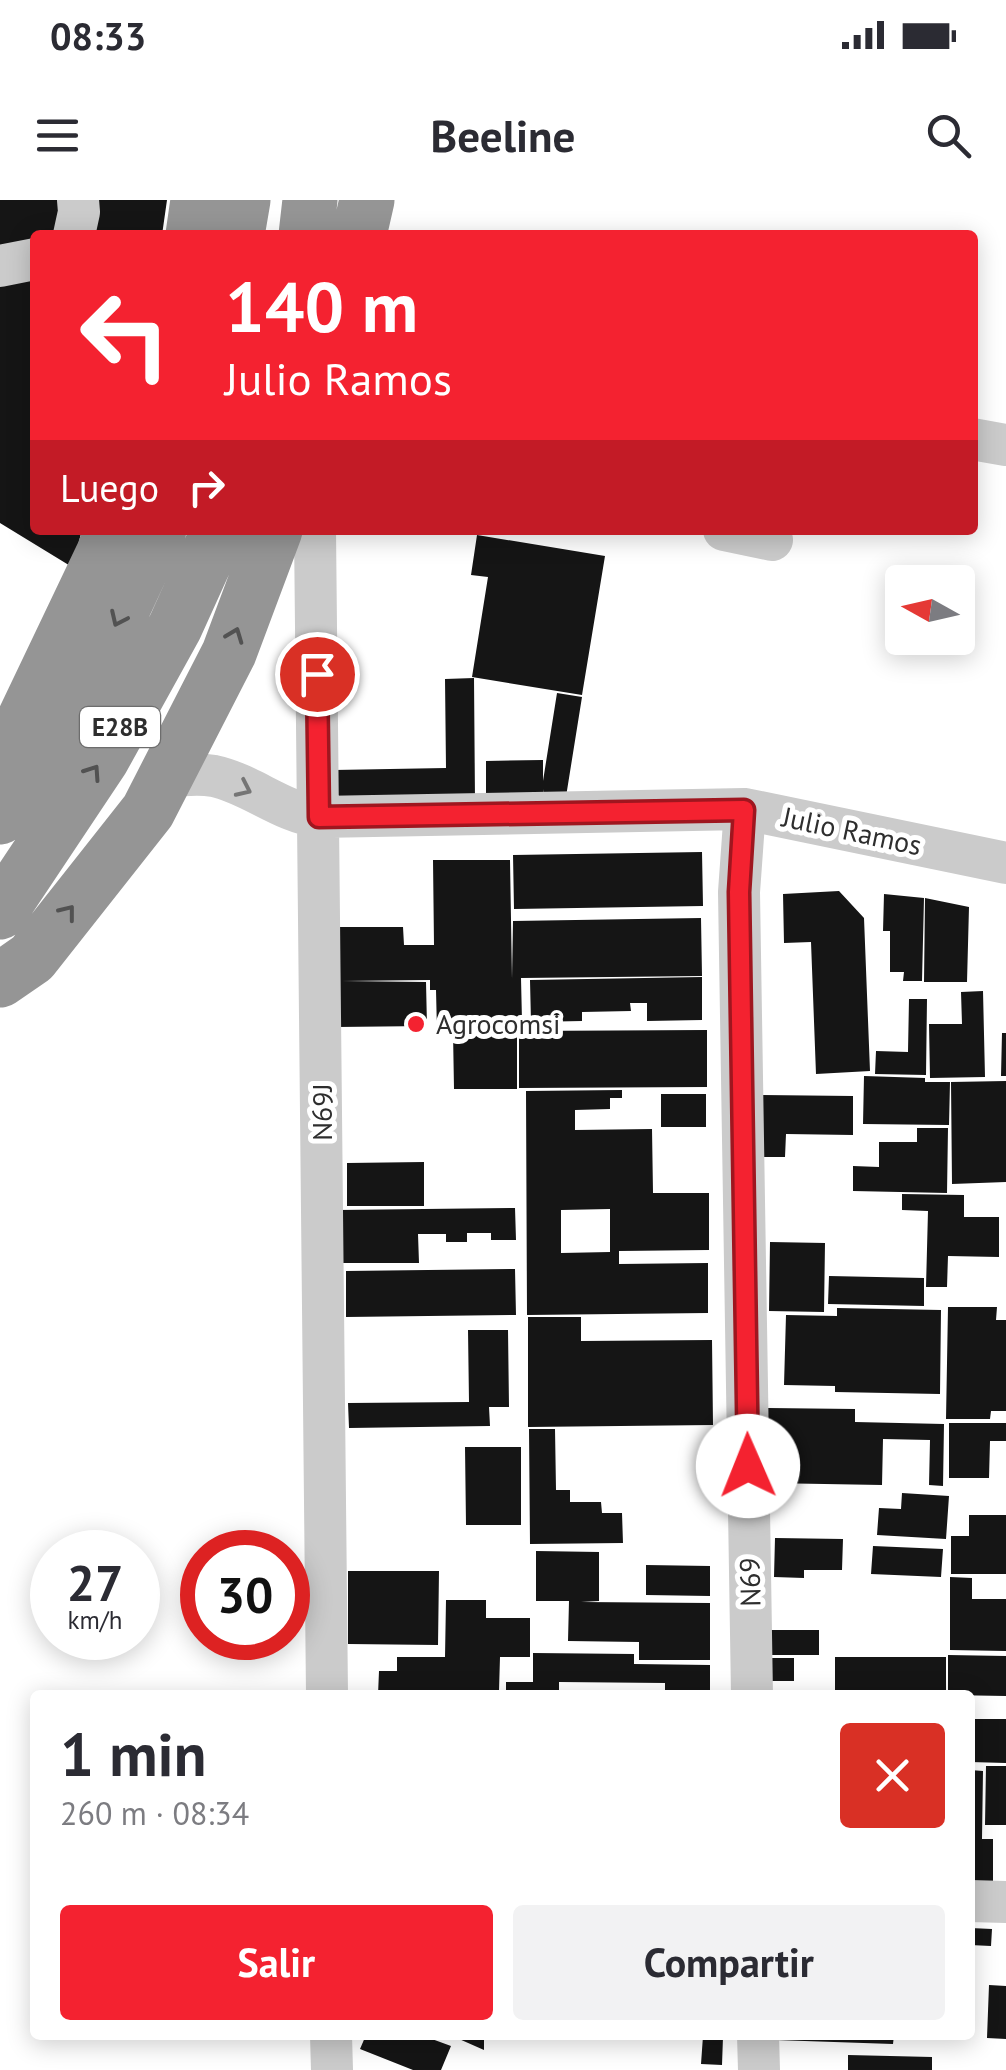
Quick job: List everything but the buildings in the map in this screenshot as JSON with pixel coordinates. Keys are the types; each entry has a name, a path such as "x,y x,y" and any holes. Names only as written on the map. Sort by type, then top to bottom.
{"highway":[{"path":"194,230 198,200"},
{"path":"238,230 243,200"},
{"path":"307,230 310,200"},
{"path":"361,230 367,200"},
{"path":"0,770 110,535"},
{"name":"E28B","path":"0,817 33,778 92,674 157,535"},
{"name":"E28B","path":"0,912 102,758 175,627 217,535"},
{"path":"0,980 32,958 148,811 229,653 273,535"}],"street":[{"path":"75,230 78,200"},
{"path":"0,266 30,260"},
{"path":"978,441 1006,445"},
{"name":"N69J","path":"316,535 327,1690"},
{"path":"748,535 772,540"},
{"name":"Julio Ramos","path":"166,777 214,776 302,815 319,817 744,810 1006,863"},
{"name":"N69","path":"744,810 739,892 752,1690"},
{"path":"975,1901 1006,1902"},
{"path":"331,2040 332,2070"},
{"path":"758,2040 758,2070"}],"place":[{"name":"Agrocomsi","path":"416,1024"}],"route":[{"path":"317,674 319,817 744,810 739,892 748,1466"}]}
